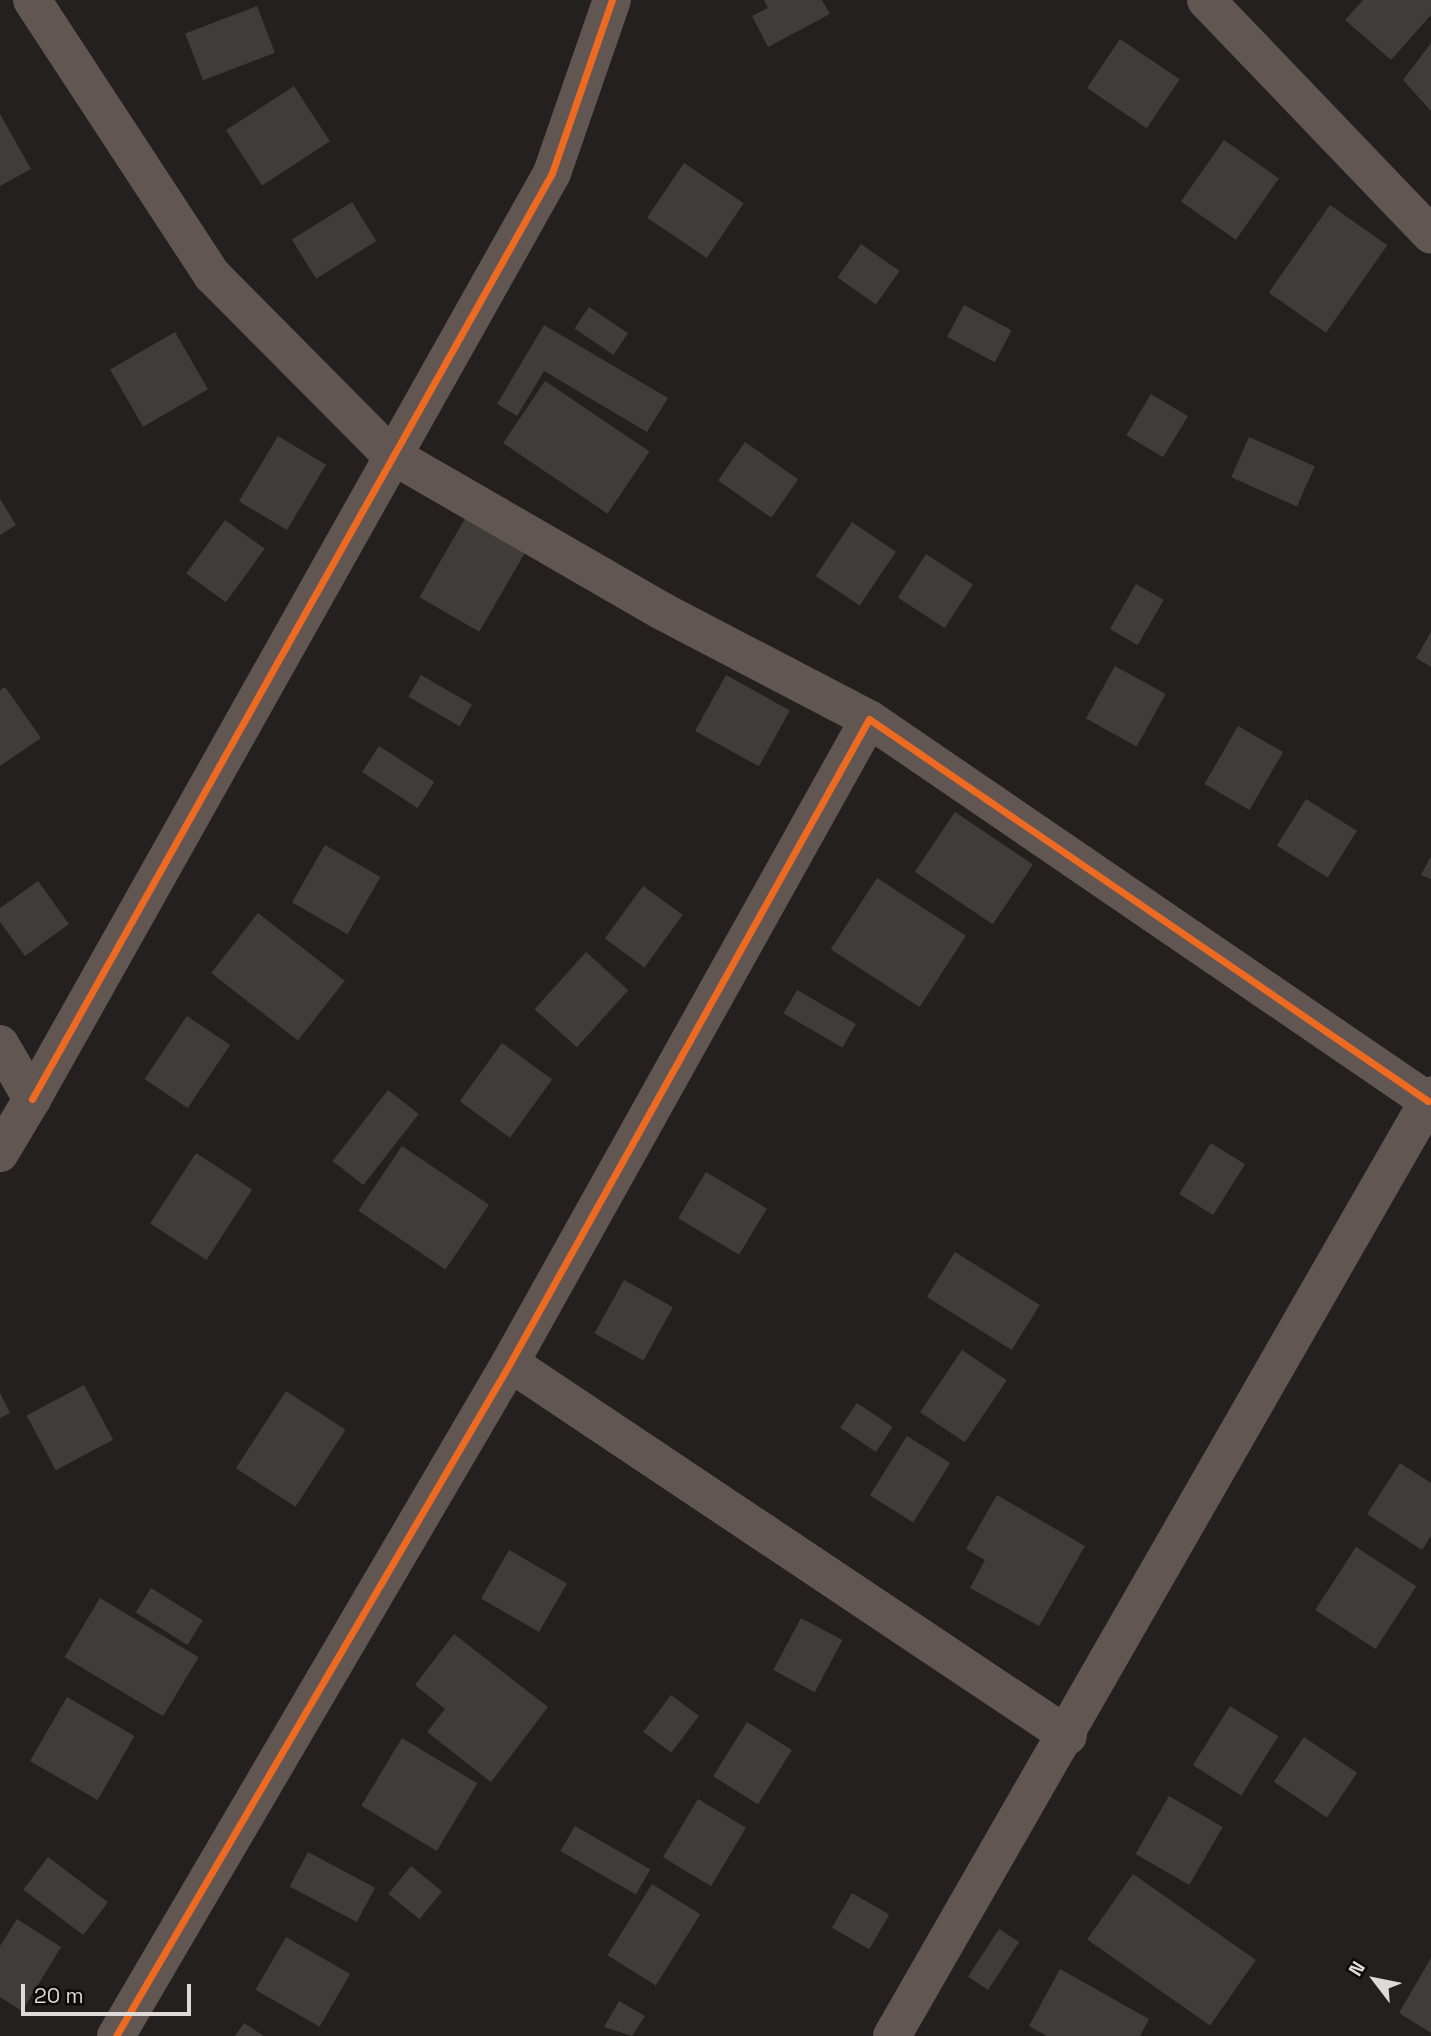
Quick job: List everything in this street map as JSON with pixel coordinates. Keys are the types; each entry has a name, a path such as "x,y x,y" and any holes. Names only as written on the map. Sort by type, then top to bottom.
{"street":[{"path":"32,0 212,275 390,454 662,611 869,719 1430,1099 1068,1736 892,2036"},
{"path":"0,1153 390,454 552,173 612,0"},
{"path":"1206,0 1431,235"},
{"path":"116,2036 510,1363 869,719"},
{"path":"0,1044 32,1098"},
{"path":"510,1363 1068,1736"}],"building":[{"path":"764,0 822,0 830,14 768,47 752,16 768,8"},
{"path":"1363,0 1431,0 1431,15 1391,60 1345,20"},
{"path":"257,6 275,53 203,80 185,34"},
{"path":"1120,39 1180,79 1147,128 1087,88"},
{"path":"1431,43 1431,111 1403,80"},
{"path":"294,86 330,141 262,185 226,130"},
{"path":"0,114 31,169 0,186"},
{"path":"1224,140 1279,178 1236,240 1181,201"},
{"path":"684,163 744,203 707,258 647,218"},
{"path":"352,202 376,241 316,279 292,240"},
{"path":"1330,205 1387,245 1326,333 1269,293"},
{"path":"861,244 900,271 876,305 837,278"},
{"path":"964,305 1012,330 995,362 947,337"},
{"path":"589,307 628,333 613,355 574,329"},
{"path":"544,325 668,398 647,432 544,371 517,416 497,404"},
{"path":"175,332 208,389 143,427 110,370"},
{"path":"545,381 649,451 608,514 503,443"},
{"path":"1151,394 1188,416 1163,457 1126,435"},
{"path":"278,436 326,465 287,530 239,501"},
{"path":"1249,437 1315,466 1297,506 1231,477"},
{"path":"745,442 798,479 771,518 718,481"},
{"path":"0,499 16,525 0,535"},
{"path":"467,515 527,549 479,632 420,597"},
{"path":"225,520 265,549 226,602 186,573"},
{"path":"852,522 896,552 860,606 816,576"},
{"path":"926,554 973,584 945,628 898,598"},
{"path":"1136,584 1164,600 1138,645 1110,629"},
{"path":"1431,632 1431,667 1416,658"},
{"path":"1115,666 1166,694 1137,747 1086,718"},
{"path":"421,675 472,704 460,726 408,697"},
{"path":"726,675 790,710 759,766 695,731"},
{"path":"5,687 41,738 0,766 0,690"},
{"path":"1238,726 1283,752 1250,810 1204,784"},
{"path":"379,746 434,782 417,808 362,772"},
{"path":"1306,799 1357,831 1328,877 1277,846"},
{"path":"955,812 1033,865 993,924 915,872"},
{"path":"325,845 380,877 347,934 292,902"},
{"path":"1431,856 1431,879 1421,875"},
{"path":"877,878 966,936 920,1007 831,949"},
{"path":"38,881 69,924 25,956 0,922 0,908"},
{"path":"643,886 683,915 644,967 605,939"},
{"path":"258,913 345,981 298,1041 211,973"},
{"path":"586,952 628,990 577,1047 534,1009"},
{"path":"797,990 856,1024 842,1047 784,1013"},
{"path":"187,1016 230,1045 188,1108 145,1079"},
{"path":"502,1043 552,1079 510,1138 460,1101"},
{"path":"388,1090 419,1114 363,1185 333,1161"},
{"path":"1211,1143 1245,1164 1213,1215 1179,1194"},
{"path":"402,1146 489,1205 445,1269 358,1211"},
{"path":"196,1153 252,1189 206,1260 150,1223"},
{"path":"706,1172 767,1209 739,1255 678,1218"},
{"path":"955,1252 1040,1305 1012,1350 927,1297"},
{"path":"624,1280 673,1307 643,1361 594,1333"},
{"path":"962,1350 1007,1380 965,1442 920,1412"},
{"path":"84,1385 113,1440 56,1470 27,1416"},
{"path":"286,1391 346,1430 295,1507 236,1468"},
{"path":"0,1393 10,1413 0,1418"},
{"path":"857,1403 893,1427 876,1452 840,1428"},
{"path":"907,1436 950,1463 913,1522 870,1495"},
{"path":"1400,1463 1431,1483 1431,1536 1422,1550 1367,1514"},
{"path":"997,1495 1085,1546 1039,1626 970,1588 985,1560 966,1549"},
{"path":"1356,1547 1416,1586 1376,1649 1315,1610"},
{"path":"509,1550 567,1584 539,1632 481,1598"},
{"path":"151,1588 203,1620 187,1645 136,1613"},
{"path":"100,1598 199,1657 163,1716 64,1657"},
{"path":"801,1618 842,1640 815,1692 773,1670"},
{"path":"454,1634 548,1707 491,1782 427,1732 445,1709 415,1685"},
{"path":"671,1695 699,1716 671,1753 643,1732"},
{"path":"67,1697 135,1736 98,1800 30,1761"},
{"path":"1230,1706 1278,1736 1241,1796 1193,1765"},
{"path":"747,1722 792,1750 758,1804 713,1776"},
{"path":"1304,1737 1357,1773 1327,1818 1274,1782"},
{"path":"402,1738 477,1783 437,1851 361,1806"},
{"path":"1169,1796 1223,1827 1189,1885 1136,1854"},
{"path":"698,1799 746,1828 711,1886 663,1857"},
{"path":"575,1826 650,1870 636,1895 560,1851"},
{"path":"308,1852 375,1888 357,1922 290,1886"},
{"path":"48,1857 108,1902 83,1935 23,1890"},
{"path":"411,1866 442,1891 419,1919 388,1894"},
{"path":"1133,1874 1256,1960 1210,2026 1087,1940"},
{"path":"652,1884 700,1914 656,1985 607,1955"},
{"path":"852,1893 889,1914 869,1949 832,1928"},
{"path":"17,1919 61,1947 22,2011 0,1997 0,1946"},
{"path":"999,1929 1019,1942 988,1990 968,1977"},
{"path":"286,1937 350,1974 320,2027 256,1990"},
{"path":"1431,1958 1431,2033 1399,2013"},
{"path":"1060,1969 1149,2019 1140,2036 1047,2036 1029,2026"},
{"path":"619,2001 645,2016 632,2036 604,2027"},
{"path":"244,2023 264,2036 235,2036"}],"cycle path":[{"path":"32,1099 552,173 612,0"},
{"path":"116,2036 510,1363 869,719 1428,1101"}]}
